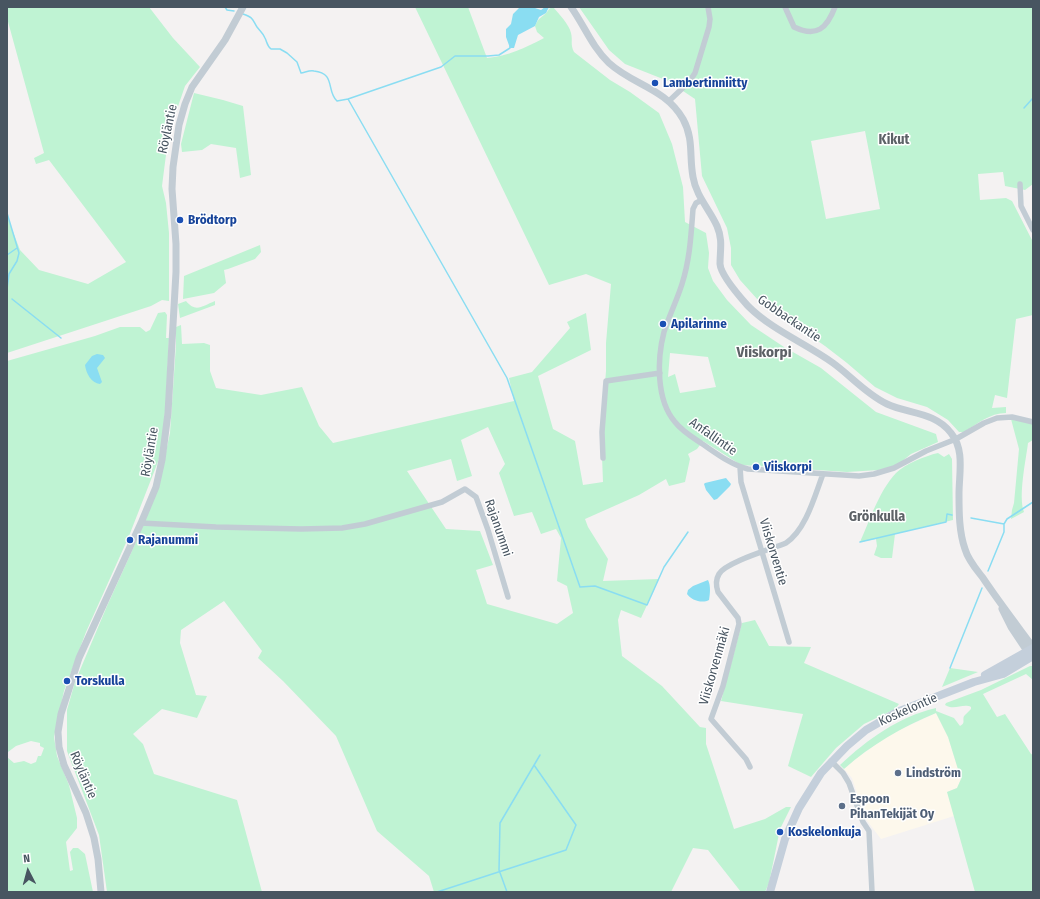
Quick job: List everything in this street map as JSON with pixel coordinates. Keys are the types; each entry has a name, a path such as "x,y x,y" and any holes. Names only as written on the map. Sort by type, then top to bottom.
{"main road":[{"name":"Koskelontie","path":"770,892 791,823 809,790 832,761 857,738 880,721 912,705 974,682 1032,653"}],"street":[{"name":"Röyläntie","path":"101,892 98,859 94,838 86,813 64,765 58,747 58,732 61,714 79,658 156,487 162,460 168,413 176,272 176,244 172,189 173,167 179,125 185,104 194,83 225,40 243,7"},
{"name":"Gobbackantie","path":"571,7 596,48 609,63 624,74 655,91 669,101 682,118 689,134 692,146 693,176 695,185 717,225 720,235 722,248 720,264 722,272 746,304 753,311 784,333 834,363 872,396 902,410 932,418 943,424 956,439 960,450 959,511 965,550 970,560 1000,603 1008,622 1032,653"},
{"path":"785,7 794,27 809,32 816,31 823,27 831,17 835,7"},
{"path":"669,101 689,82 695,73 709,27 710,8"},
{"path":"1020,184 1021,206 1033,230"},
{"name":"Anfallintie","path":"702,200 696,203 693,209 690,256 682,284 664,332 660,387 667,410 675,422 685,432 705,446 731,463 748,469 859,476 886,471 926,451 956,439 984,423 997,418 1012,417 1033,422"},
{"path":"603,458 602,432 606,381 660,373"},
{"name":"Viiskorventie","path":"740,467 741,482 789,642"},
{"name":"Viiskorvenmäki","path":"750,767 746,759 712,720 723,686 739,624 738,618 716,588 719,574 727,566 786,543 796,535 812,503 823,474"},
{"name":"Rajanummi","path":"141,523 216,527 301,529 342,528 365,524 442,502 465,489 476,497 488,530 508,597"},
{"path":"832,761 850,783 863,822 869,831 872,892"}],"shaded area":[{"path":"936,713 948,737 961,779 957,788 947,792 954,816 881,839 865,818 852,778 844,769 889,735"}],"green space":[{"path":"7,7 149,7 173,38 200,67 185,86 173,121 167,147 162,186 166,203 169,233 169,301 162,300 151,306 7,353 7,216 20,250 39,270 88,284 126,262 49,160 36,164 34,158 44,153 7,18"},
{"path":"415,7 468,7 487,58 516,51 544,38 537,32 535,26 539,20 553,7 564,19 570,30 574,52 610,80 630,92 659,113 672,144 683,187 685,222 706,233 709,253 708,268 713,281 727,300 751,325 784,347 821,368 876,412 936,434 938,442 911,454 900,463 891,467 879,470 847,472 741,465 703,441 697,449 688,454 690,459 685,482 669,486 666,479 639,495 585,519 588,527 608,559 603,581 659,579 641,618 621,610 618,620 622,656 662,686 700,727 706,728 706,744 734,829 765,819 786,807 791,807 780,829 769,883 765,892 741,892 708,850 693,848 671,892 434,892 429,876 377,831 336,736 283,681 258,658 262,651 224,601 181,630 180,643 196,695 207,696 197,718 162,709 133,734 143,744 154,774 237,800 262,892 107,892 99,835 67,751 67,710 75,682 158,488 170,433 176,327 181,325 182,344 204,343 210,345 210,371 216,388 261,395 302,387 319,426 333,443 514,401 509,378 532,372 570,328 567,322 586,313 591,350 538,376 553,429 575,441 583,485 603,482 601,431 611,284 586,274 549,285","holes":["670,353 708,357 716,387 680,393 675,374 668,377","488,427 505,464 499,473 514,516 532,512 541,534 556,529 561,538 557,581 567,586 573,613 557,624 487,604 476,570 493,565 480,531 446,529 407,471 451,459 457,481 472,476 461,440"]},
{"path":"579,7 1033,7 1033,184 1025,190 1005,186 1003,172 978,174 980,200 1006,198 1012,201 1033,242 1033,315 1016,319 1007,398 995,395 992,408 1006,407 1006,413 1000,413 989,417 964,432 959,432 948,420 927,407 897,398 875,387 825,346 758,300 740,280 731,265 731,248 727,228 702,176 695,99 668,81 625,64 609,50","holes":["865,131 880,209 826,219 811,141"]},
{"path":"194,93 243,106 251,175 240,178 236,148 211,144 202,150 182,152 181,144"},
{"path":"260,245 261,252 255,259 224,270 226,283 214,293 183,299 184,276"},
{"path":"186,301 196,308 215,301 215,305 180,318 178,304"},
{"path":"165,312 167,315 166,338 169,338 166,401 161,454 129,536 86,632 64,691 54,737 57,756 69,785 77,818 77,828 66,842 70,871 73,870 70,852 73,848 78,848 85,854 93,892 7,892 7,757 7,361 95,336 120,327 140,327 146,332 150,330 158,313","holes":["31,741 40,743 40,746 44,748 41,756 38,756 36,762 31,764 24,761 14,763 7,757 8,752 16,746"]},
{"path":"1011,419 1033,423 1033,440 1028,443 1023,478 1022,505 1024,512 1011,519 1019,449"},
{"path":"938,453 944,457 949,454 952,459 953,520 895,534 892,558 881,558 874,555 877,546 876,539 860,542 875,506 890,480 905,466 921,458"},
{"path":"755,620 769,646 811,647 804,663 899,704 895,709 864,724 836,748 811,777 788,766 803,714 721,701 742,623"},
{"path":"1030,666 1033,666 1033,680 1026,674 983,694 997,717 1005,714 1033,755 1033,892 975,892 947,792 957,788 961,779 948,737 936,713 887,737 854,760 844,769 840,765 861,746 884,730 922,712 936,708 936,711 954,718 960,726 962,725 964,716 971,709 971,707 948,707 945,705 946,703 981,690"},
{"path":"950,668 978,672 942,687"}],"water":[{"path":"545,7 549,7 546,13 539,17 535,26 518,35 514,48 510,48 506,37 506,29 511,24 513,14 519,8 535,8 541,10"},
{"path":"97,354 103,355 105,358 97,368 102,382 100,384 94,382 90,377 86,371 85,365 92,356"},
{"path":"726,478 731,484 730,486 717,499 714,500 706,490 704,484"},
{"path":"708,580 710,587 709,600 703,602 697,601 687,594 688,590 693,586"}],"waterway":[{"path":"225,7 227,10 234,11"},
{"path":"243,14 252,19 271,49 280,49 297,62 301,73 312,71 321,72 325,75 337,101 348,99 441,67 455,56 499,55 510,48 510,46"},
{"path":"1024,108 1033,98"},
{"path":"348,99 507,378 580,587 595,586 647,605 664,567 688,532"},
{"path":"7,213 19,253 17,261 9,274 7,289"},
{"path":"7,255 17,248"},
{"path":"12,299 61,338"},
{"path":"971,518 1004,524 1007,519 1033,502"},
{"path":"860,542 946,522 947,514 952,515"},
{"path":"988,571 1004,532 1004,524"},
{"path":"950,668 982,588"},
{"path":"507,892 499,870 500,823 540,755"},
{"path":"437,892 566,850 576,825 534,765"}],"place":[{"name":"Lambertinniitty","path":"655,83"},
{"name":"Brödtorp","path":"180,220"},
{"name":"Apilarinne","path":"663,324"},
{"name":"Viiskorpi","path":"756,467"},
{"name":"Rajanummi","path":"130,540"},
{"name":"Torskulla","path":"67,681"},
{"name":"Lindström","path":"898,773"},
{"name":"Espoon PihanTekijät Oy","path":"842,806"},
{"name":"Koskelonkuja","path":"780,832"}],"district":[{"name":"Kikut","path":"894,140"},
{"name":"Viiskorpi","path":"764,353"},
{"name":"Grönkulla","path":"877,517"}]}
